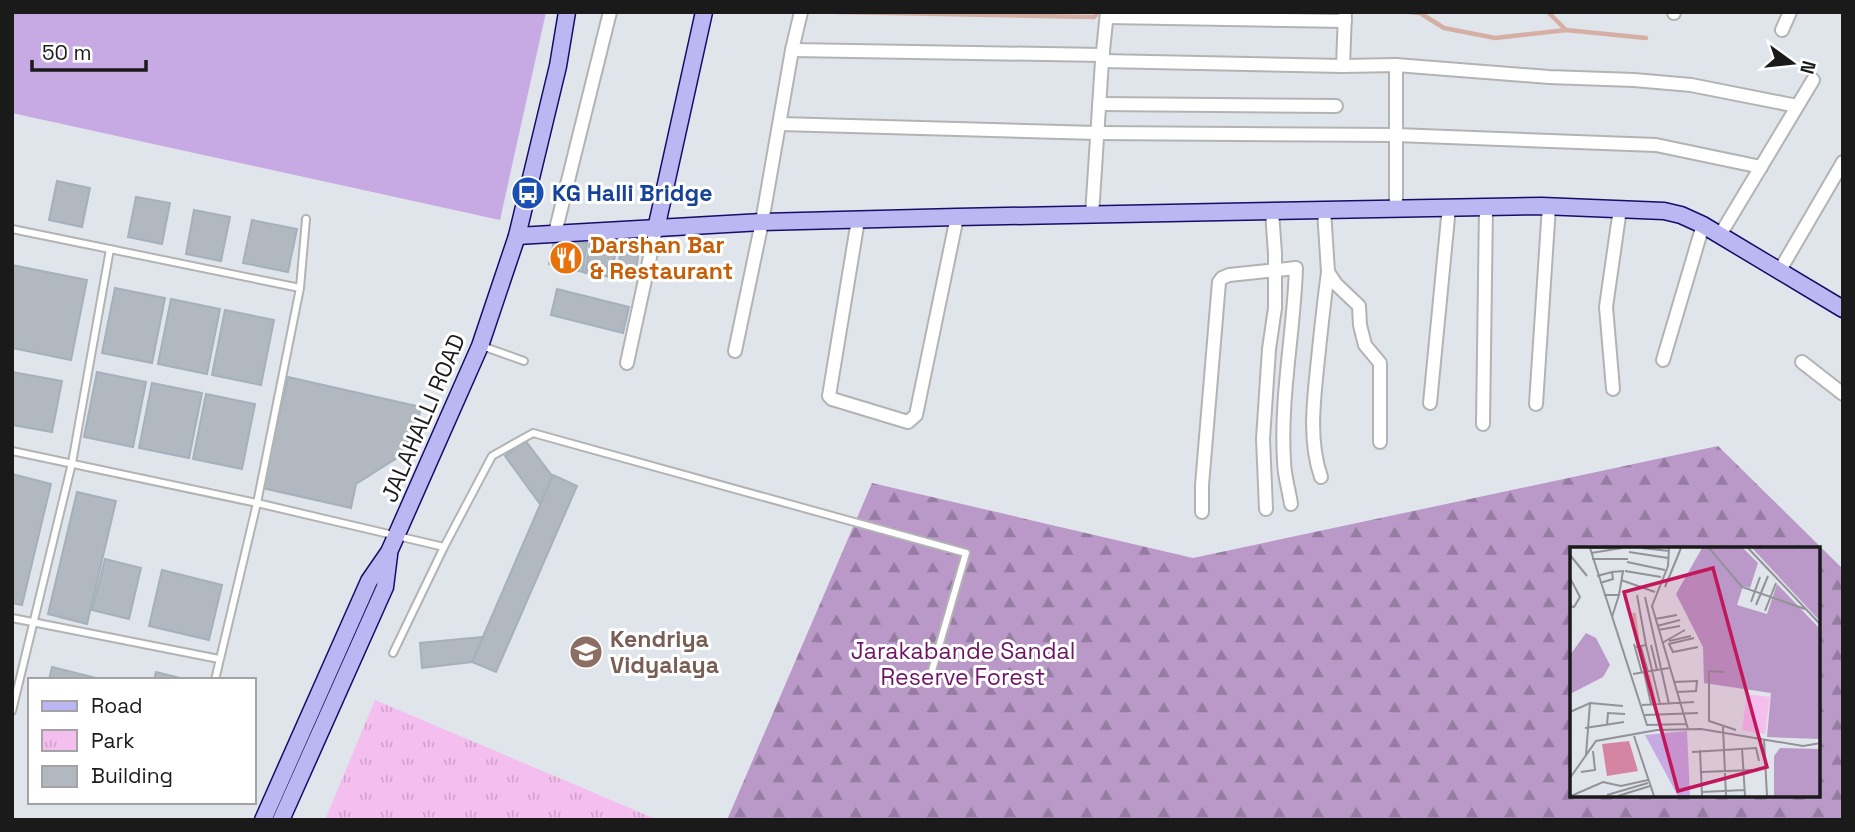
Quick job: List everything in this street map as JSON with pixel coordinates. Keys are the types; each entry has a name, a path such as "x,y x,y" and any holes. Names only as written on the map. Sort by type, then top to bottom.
{"main road":[{"name":"JALAHALLI ROAD","path":"263,820 369,581 390,552 480,346 517,236 558,66 567,12"},
{"path":"656,229 704,12"},
{"path":"517,236 762,222 957,216 1549,206 1664,211 1703,225 1843,309"},
{"path":"281,820 384,587 390,552"}],"street":[{"path":"555,233 610,12"},
{"path":"735,351 801,12"},
{"path":"1782,30 1790,12"},
{"path":"1092,215 1107,15 1345,17 1343,66"},
{"path":"792,50 1343,66 1396,65 1549,77 1634,79 1692,85 1797,106"},
{"path":"1396,65 1396,209"},
{"path":"1720,235 1813,80"},
{"path":"1099,104 1336,106"},
{"path":"780,124 1097,133 1396,135 1656,145 1761,167"},
{"path":"1780,270 1843,163"},
{"path":"1830,182 1843,189"},
{"path":"1536,404 1549,206"},
{"path":"1430,402 1449,207"},
{"path":"1483,424 1486,207"},
{"path":"1613,390 1606,307 1620,209"},
{"path":"1321,477 1315,461 1313,411 1328,272 1324,210"},
{"path":"1266,509 1263,439 1269,349 1275,308 1272,211"},
{"path":"858,220 829,396 908,422 916,415 957,216"},
{"path":"1663,360 1703,225"},
{"path":"626,363 656,229"},
{"path":"1202,512 1219,282 1229,275 1296,268 1295,309 1284,401 1284,463 1291,504"},
{"path":"1328,272 1336,284 1359,306 1360,325 1366,345 1380,363 1380,442"},
{"path":"1802,362 1843,394"}],"lane":[{"path":"215,678 257,503 300,288 306,219"},
{"path":"12,229 300,288"},
{"path":"12,711 72,463 110,249"},
{"path":"480,346 524,360"},
{"path":"393,653 492,456 533,433 966,553 929,681"},
{"path":"12,451 257,503 444,547"},
{"path":"12,618 219,659"}],"shaded area":[{"path":"12,12 546,12 500,220 12,113"}],"green space":[{"name":"Jarakabande Sandal Reserve Forest","path":"1718,446 1843,569 1843,820 727,820 872,483 1193,558"},
{"path":"375,700 658,820 325,820"}],"building":[{"path":"57,181 90,188 82,227 49,220"},
{"path":"136,197 170,203 162,244 128,237"},
{"path":"194,210 230,217 221,261 186,254"},
{"path":"252,220 297,229 288,272 243,263"},
{"path":"622,240 640,242 635,278 617,276"},
{"path":"554,241 587,243 583,272 549,264"},
{"path":"590,241 617,245 611,277 585,273"},
{"path":"12,265 87,280 71,360 12,348"},
{"path":"115,288 165,298 152,363 102,353"},
{"path":"557,289 629,307 623,333 551,315"},
{"path":"171,299 220,309 207,374 158,364"},
{"path":"225,310 274,320 261,385 212,375"},
{"path":"12,372 62,381 52,432 12,425"},
{"path":"97,372 146,382 133,447 84,437"},
{"path":"288,377 421,407 411,449 356,484 351,508 262,488"},
{"path":"152,383 202,393 189,458 139,448"},
{"path":"206,394 255,404 242,469 193,459"},
{"path":"525,440 553,477 540,504 505,456"},
{"path":"12,474 51,484 22,605 12,603"},
{"path":"553,475 577,486 496,672 472,662"},
{"path":"77,492 116,501 87,624 48,614"},
{"path":"105,559 141,568 129,619 92,610"},
{"path":"162,570 222,585 209,640 149,626"},
{"path":"483,637 472,662 422,668 420,643"},
{"path":"52,667 96,678 49,678"},
{"path":"156,672 180,678 154,678"}],"waterway":[{"path":"838,12 1096,15"},
{"path":"1410,12 1420,13 1444,28 1495,38 1566,30 1646,38"},
{"path":"1548,12 1566,30"}],"place":[{"name":"KG Halli Bridge","path":"528,193"},
{"name":"Darshan Bar & Restaurant","path":"566,258"},
{"name":"Kendriya Vidyalaya","path":"586,652"}]}
